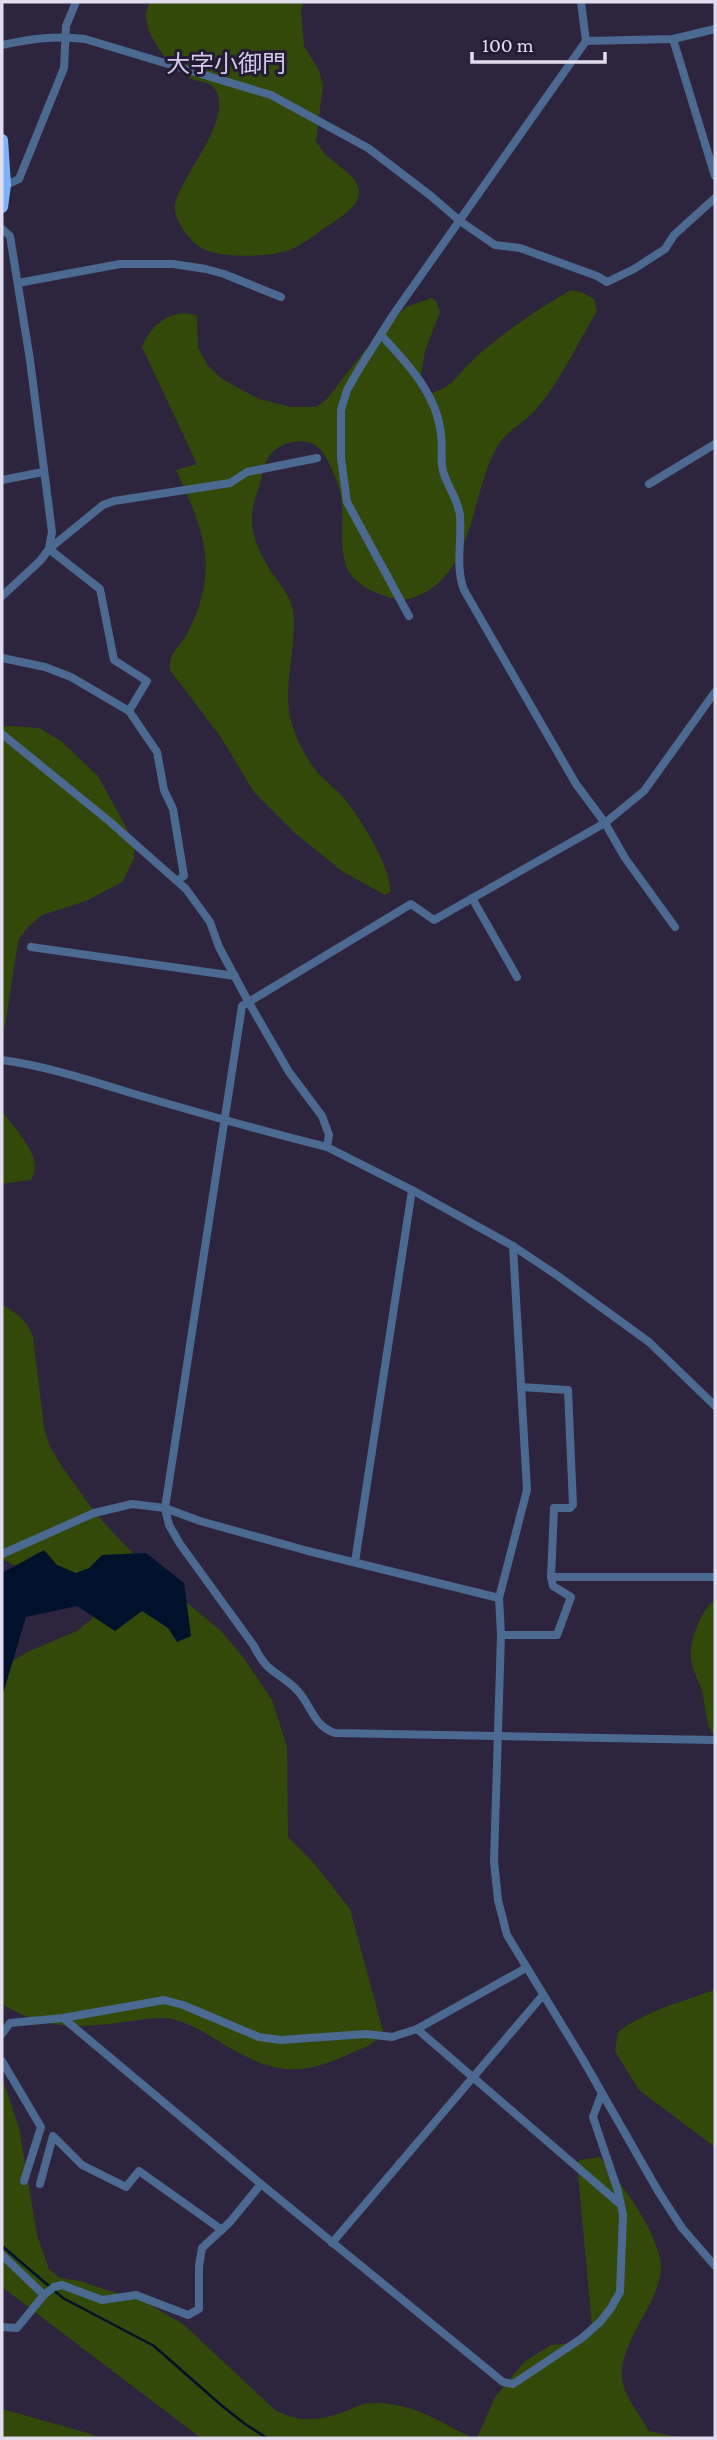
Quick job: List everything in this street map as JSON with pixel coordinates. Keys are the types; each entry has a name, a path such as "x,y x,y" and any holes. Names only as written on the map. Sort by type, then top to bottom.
{"highway":[{"path":"2,140 2,207"}],"street":[{"path":"4,186 19,179 47,114 64,68 65,36 69,13 75,2"},
{"path":"409,616 347,502 341,457 341,410 347,390 381,335 586,41 581,2"},
{"path":"586,41 673,39 715,29"},
{"path":"2,45 65,36 117,47 271,95 368,148 460,221 495,245 520,248 607,282 635,269 665,249 674,235 715,198"},
{"path":"673,39 715,176"},
{"path":"2,229 10,236 30,360 52,532 49,549"},
{"path":"18,283 120,264 173,264 206,268 281,297"},
{"path":"381,335 406,362 428,393 438,415 442,436 440,453 443,473 460,512 458,564 464,590 576,784 605,823 625,858 675,926"},
{"path":"649,484 715,444"},
{"path":"2,596 40,561 49,549 103,505 230,483 247,472 317,457"},
{"path":"2,480 43,472"},
{"path":"49,549 100,589 114,660 147,681 129,711"},
{"path":"2,658 45,667 71,677 129,711 157,752 164,790 173,809 184,876 178,880"},
{"path":"715,692 644,791 605,823 434,920 411,904 242,1006 165,1508 169,1525 180,1544 254,1646 262,1664 297,1690 323,1729 335,1733 715,1740"},
{"path":"2,734 178,880 210,922 219,947 248,1001 289,1072 322,1116 329,1135 327,1147"},
{"path":"472,898 517,976"},
{"path":"31,947 235,976"},
{"path":"2,1060 23,1063 327,1147 412,1189 513,1246 649,1342 715,1406"},
{"path":"355,1562 412,1189"},
{"path":"513,1246 527,1490 499,1598 501,1635 494,1861 498,1900 507,1935 582,2058 601,2095 682,2228 715,2266"},
{"path":"501,1635 558,1635 571,1597 553,1586 551,1577 554,1507 570,1508 573,1505 568,1390 521,1387"},
{"path":"2,1554 94,1513 132,1504 165,1508 200,1521 499,1598"},
{"path":"551,1577 715,1577"},
{"path":"2,2034 6,2021 63,2018 164,2000 183,2005 259,2037 281,2040 366,2034 393,2037 417,2029 526,1968"},
{"path":"332,2243 542,1995"},
{"path":"63,2018 332,2243 503,2382 513,2384 582,2338 611,2308 620,2292 623,2215 618,2191 593,2117 601,2095"},
{"path":"417,2029 620,2204"},
{"path":"2,2061 41,2127 24,2181"},
{"path":"40,2183 52,2136 82,2165 126,2188 139,2171 222,2230"},
{"path":"2,2326 17,2328 46,2294 54,2287 62,2285 102,2300 136,2295 188,2315 199,2309 199,2266 202,2248 222,2230 261,2185"},
{"path":"2,2255 46,2294"}],"green space":[{"path":"150,2 303,2 301,12 304,46 319,71 323,85 316,141 325,154 351,176 358,186 358,197 349,210 297,246 274,254 238,256 216,253 204,250 192,240 179,222 175,206 185,180 212,132 218,116 219,102 213,86 184,74 162,53 148,26 146,13"},
{"path":"571,290 594,299 597,311 543,401 500,442 482,484 460,552 449,572 433,587 412,598 400,600 370,590 353,577 344,559 342,506 336,478 322,452 315,445 301,441 283,445 270,455 264,469 253,508 252,524 261,554 288,596 293,611 288,686 290,716 298,741 311,764 348,804 373,842 389,882 390,892 385,895 342,871 295,833 254,792 220,736 170,670 173,654 185,637 204,588 206,569 201,531 176,470 197,464 142,347 151,332 163,320 179,314 197,316 198,348 208,366 222,379 259,399 291,407 316,407 326,400 366,349 406,307 432,298 440,312 425,351 419,386 423,395 447,386 495,340"},
{"path":"2,727 39,728 61,741 98,776 134,842 134,858 122,882 86,901 42,915 19,939 2,1045"},
{"path":"2,1111 32,1153 35,1171 31,1180 2,1184"},
{"path":"2,1305 20,1318 33,1336 44,1428 50,1447 61,1465 95,1513 151,1573 220,1630 243,1657 272,1700 287,1747 288,1837 313,1862 350,1909 383,2031 364,2048 313,2067 283,2069 254,2060 185,2023 172,2019 61,2025 32,2019 2,2004 2,1668 27,1652 77,1631 92,1619 93,1604 2,1559"},
{"path":"715,1600 715,1738 708,1721 691,1652 701,1618"},
{"path":"715,1990 715,2147 639,2090 615,2051 618,2032 640,2018"},
{"path":"2,2077 19,2128 37,2235 49,2269 60,2278 80,2281 147,2303 183,2324 275,2410 284,2414 300,2419 317,2419 364,2404 393,2404 434,2418 472,2438 201,2438 2,2287"},
{"path":"600,2157 643,2217 660,2258 661,2273 657,2288 626,2352 622,2368 623,2384 649,2431 680,2438 477,2438 495,2397 525,2361 551,2345 572,2343 592,2326 577,2163 580,2160"},
{"path":"2,2409 91,2434 98,2438 2,2438"}],"water":[{"path":"44,1550 57,1565 76,1573 89,1568 102,1555 146,1553 184,1583 191,1636 177,1642 168,1628 142,1611 115,1631 77,1606 26,1617 2,1697 2,1573"}],"waterway":[{"path":"2,2246 63,2298 154,2346 221,2405 267,2438"}],"district":[{"name":"大字小御門","path":"226,63"}]}
